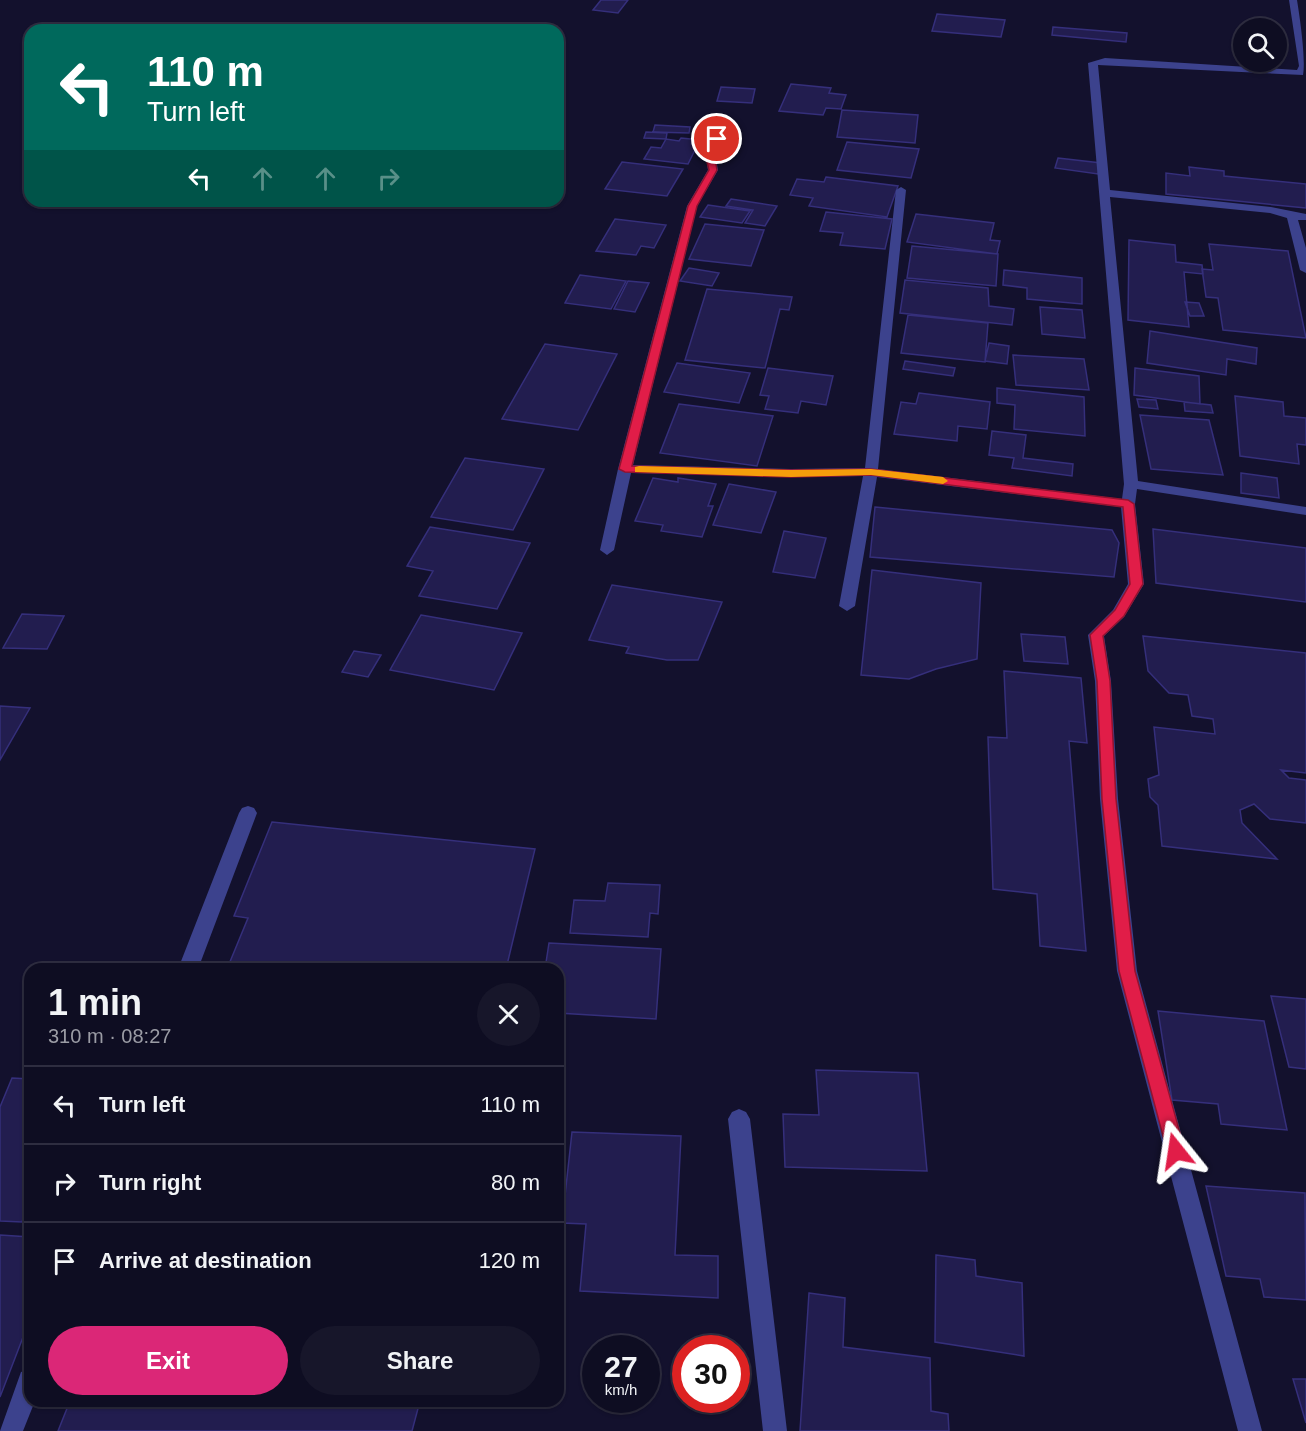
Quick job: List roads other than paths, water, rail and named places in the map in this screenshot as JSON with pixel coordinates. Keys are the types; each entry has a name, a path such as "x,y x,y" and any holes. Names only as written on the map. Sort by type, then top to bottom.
{"street":[{"path":"1250,1431 1127,971 1109,799 1103,681 1096,635 1119,613 1136,584 1128,504 1131,484 1093,63 1105,61 1300,74 1304,66 1293,0"},
{"path":"607,550 625,469 692,206 713,170 711,158 723,120"},
{"path":"846,606 871,472 901,190"},
{"path":"1105,193 1271,210 1306,217"},
{"path":"1292,216 1306,270"},
{"path":"625,469 791,473 871,472 1128,504"},
{"path":"1131,484 1306,511"},
{"path":"190,963 248,813"},
{"path":"739,1119 775,1431"},
{"path":"11,1431 24,1397"}]}
